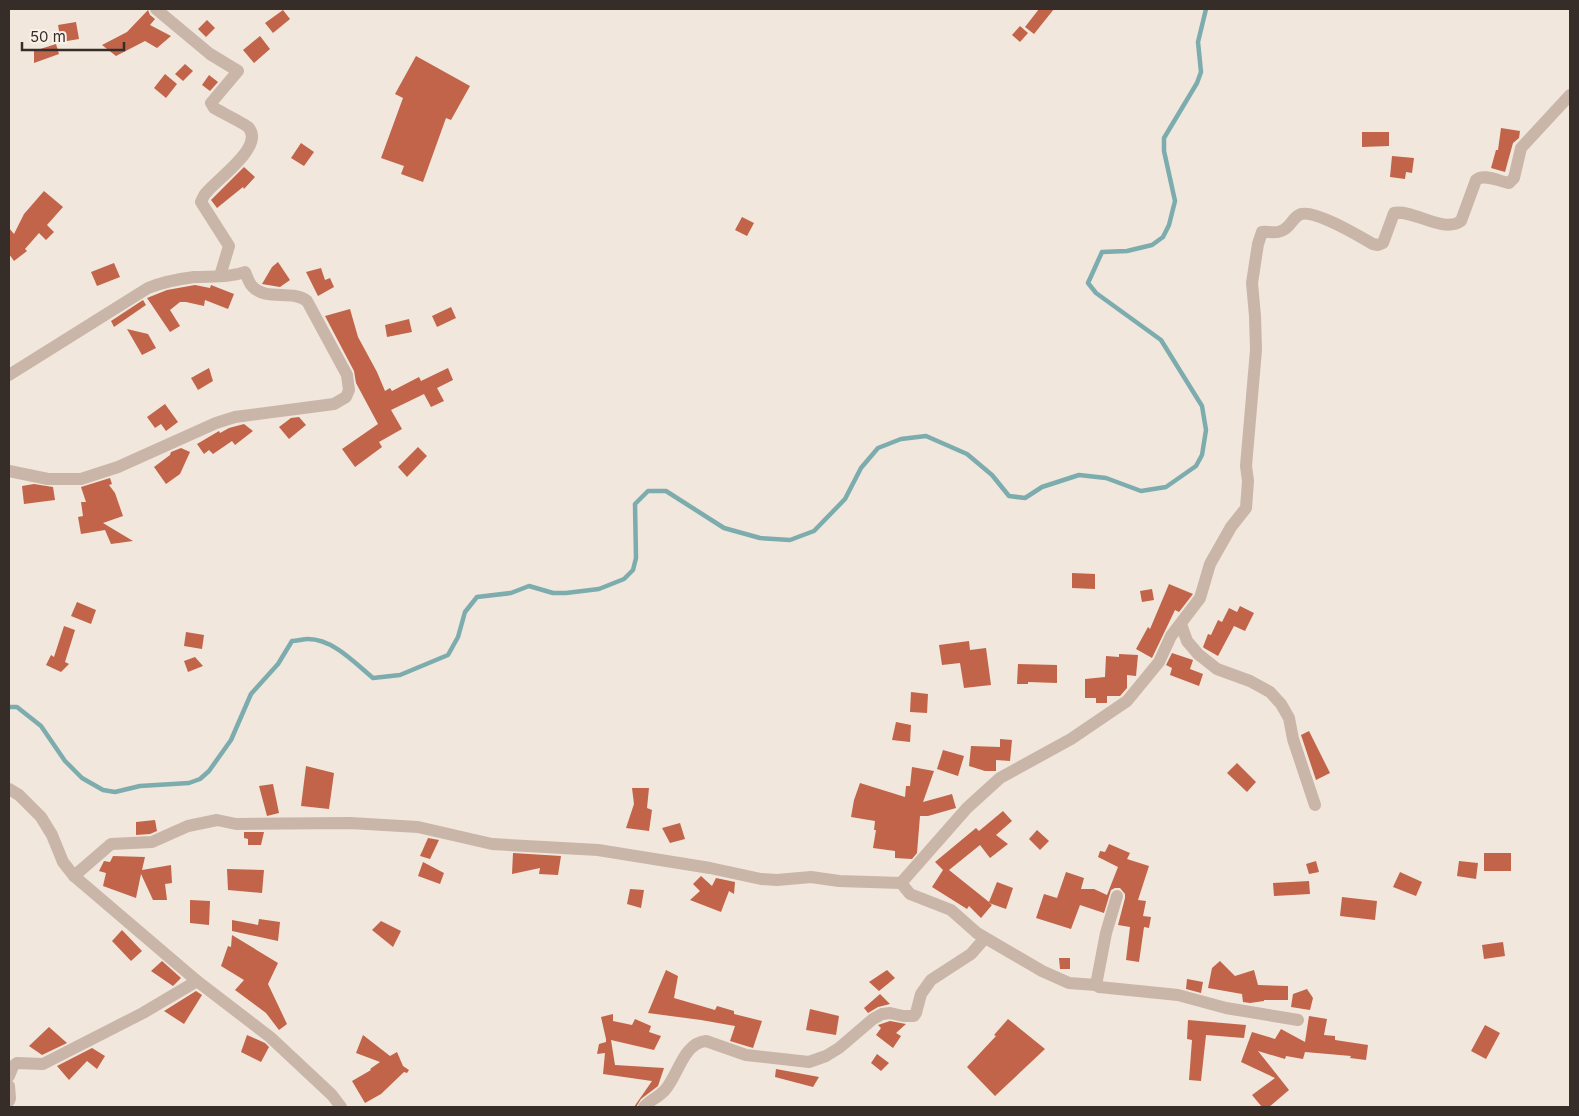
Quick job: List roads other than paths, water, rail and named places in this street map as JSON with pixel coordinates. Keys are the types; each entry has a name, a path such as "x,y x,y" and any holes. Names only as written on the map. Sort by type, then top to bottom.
{"street":[{"path":"156,9 210,54 238,71 211,103 214,108 248,127 252,135 250,148 206,192 201,202 229,246 220,276"},
{"path":"901,883 966,808 1000,778 1072,739 1127,701 1159,662 1172,636 1200,598 1210,564 1231,527 1247,504 1248,482 1246,466 1256,350 1252,283 1261,234 1266,231 1282,231 1294,217 1305,213 1326,219 1378,245 1383,243 1394,213 1402,212 1441,224 1457,224 1461,221 1476,180 1484,177 1509,182 1514,178 1521,148 1570,95"},
{"path":"9,375 148,288 170,281 194,277 237,275 245,272 251,286 258,291 266,294 303,297 307,301 347,375 349,390 346,397 334,404 235,418 216,423 118,467 81,479 48,479 9,471"},
{"path":"1181,624 1187,640 1198,654 1217,669 1250,681 1270,692 1282,704 1289,718 1293,739 1316,805"},
{"path":"9,789 19,794 41,817 52,835 63,862 74,876 197,981 270,1037 332,1095 341,1107"},
{"path":"74,876 111,844 152,842 188,826 217,820 236,824 350,823 418,827 492,844 598,850 710,868 761,879 777,880 811,877 839,881 901,883 910,894 951,910 985,938 1042,971 1069,983 1178,995 1226,1008 1298,1020"},
{"path":"1096,985 1106,933 1117,896"},
{"path":"644,1107 666,1090 691,1048 699,1042 706,1041 746,1055 809,1062 826,1056 839,1048 873,1019 882,1014 914,1016 921,994 931,980 971,954 985,938"},
{"path":"9,1076 13,1066 17,1063 43,1064 143,1013 197,981"},
{"path":"9,1086 9,1101"}],"waterway":[{"path":"9,707 17,707 41,726 65,761 82,778 103,790 115,792 140,786 189,783 200,779 209,771 231,740 251,694 278,664 292,641 317,640 335,647 373,678 400,675 448,655 458,637 465,612 477,597 511,593 529,586 553,593 599,589 624,579 633,570 636,558 635,504 648,491 666,491 724,528 760,538 790,540 814,531 845,499 861,468 878,448 901,439 926,436 967,454 992,475 1009,496 1025,498 1042,487 1079,475 1106,478 1141,491 1166,487 1196,466 1202,455 1206,430 1202,406 1161,340 1096,293 1088,283 1102,252 1127,251 1152,245 1163,237 1169,225 1175,201 1164,151 1164,138 1197,83 1201,72 1198,42 1206,9"}]}
